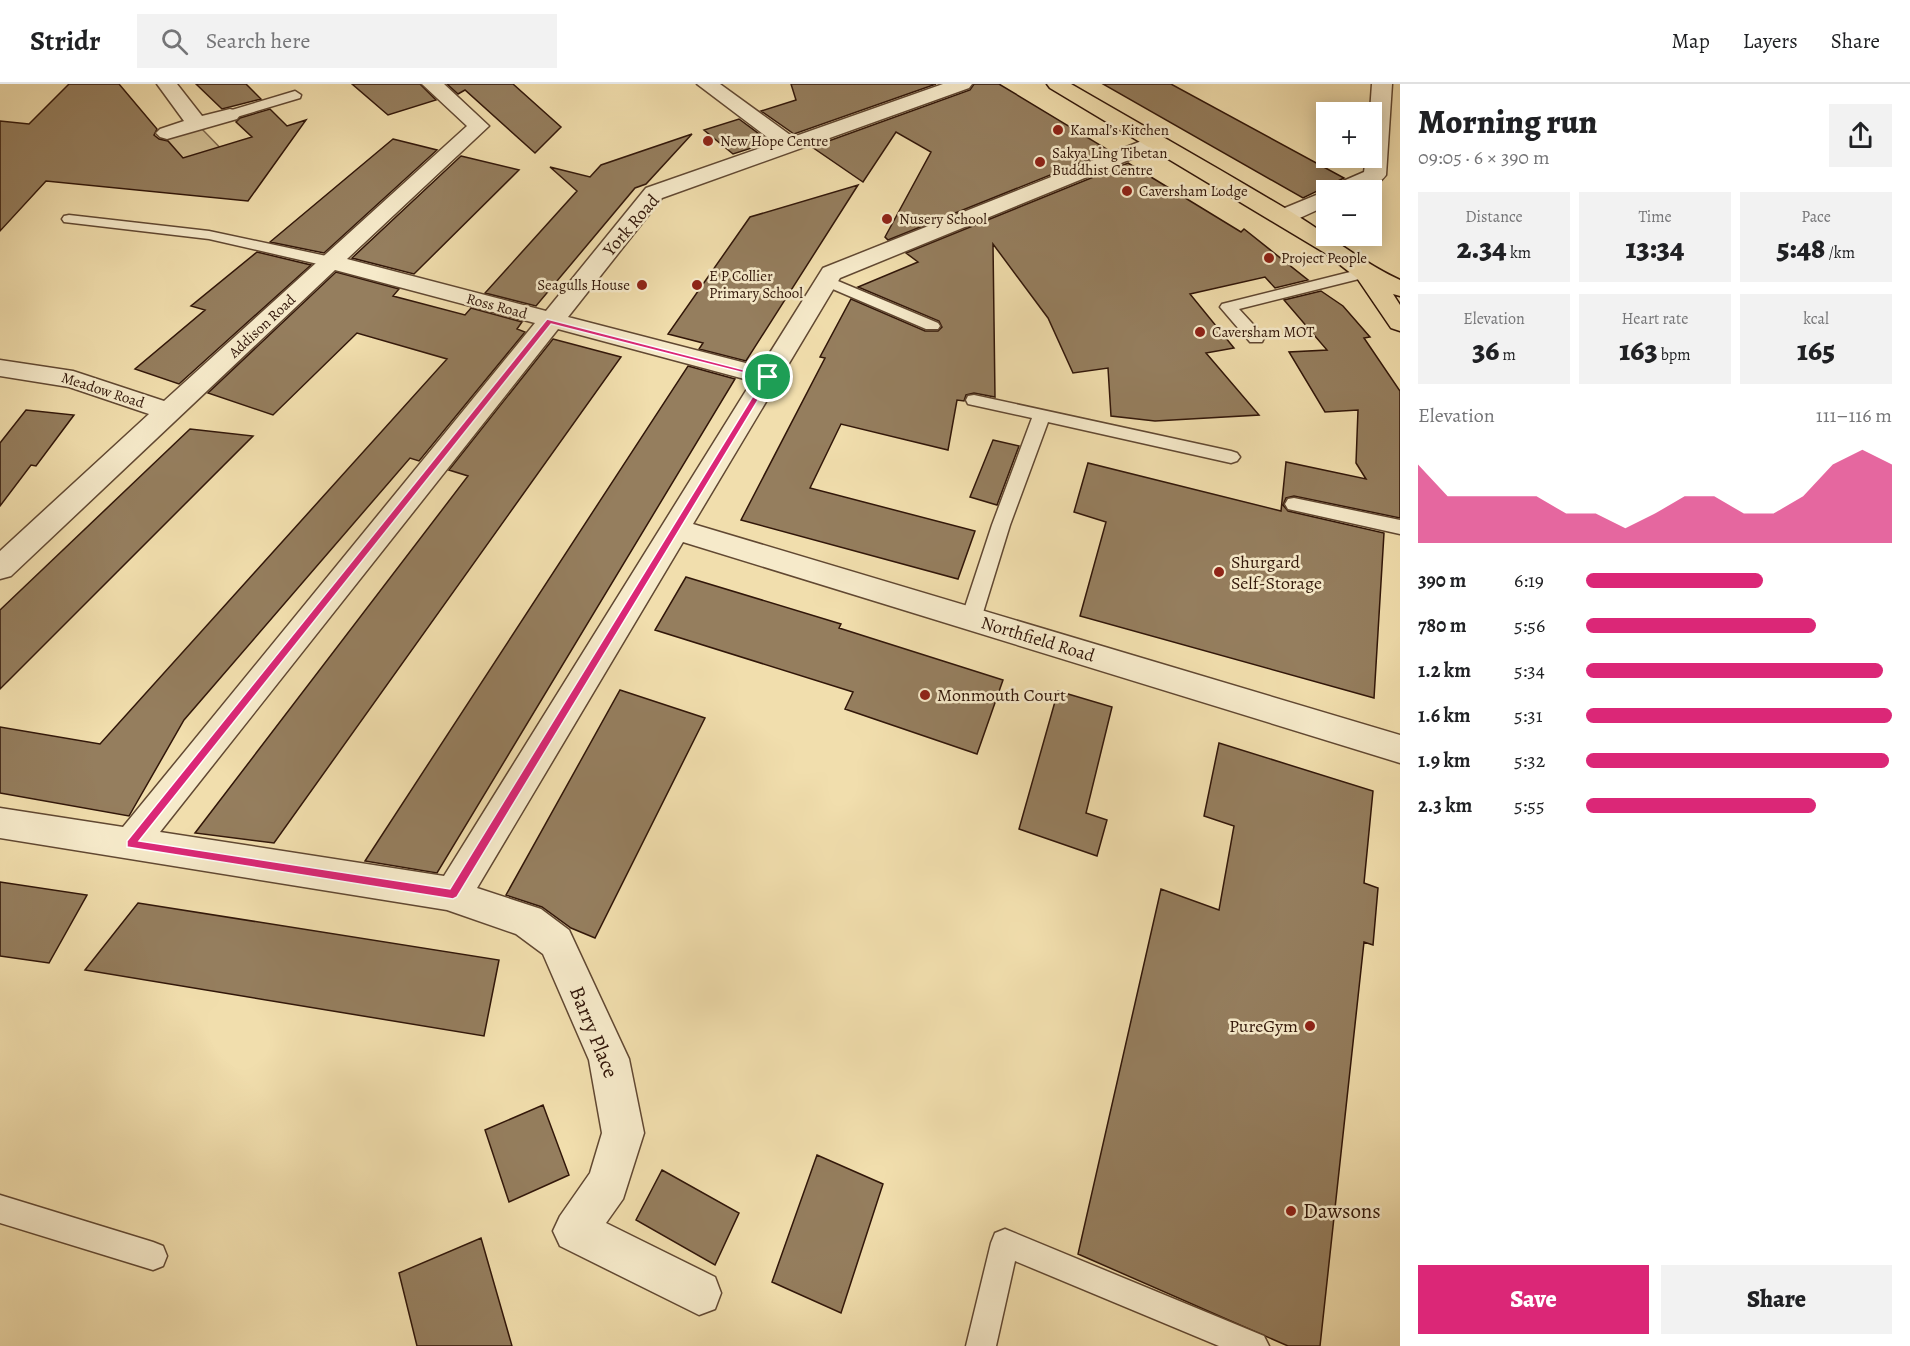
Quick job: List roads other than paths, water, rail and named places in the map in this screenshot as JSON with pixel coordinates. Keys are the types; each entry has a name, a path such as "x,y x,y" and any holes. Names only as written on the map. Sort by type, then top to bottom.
{"main road":[{"path":"1057,84 1283,217 1333,248 1366,273 1400,289"},
{"path":"1366,273 1400,324"}],"street":[{"path":"167,84 197,124"},
{"name":"Addison Road","path":"0,568 479,126 432,84"},
{"path":"707,84 790,144"},
{"name":"York Road","path":"130,844 654,193 962,84"},
{"path":"1364,180 1375,175 1382,84"},
{"path":"167,133 230,115"},
{"path":"0,824 453,894 831,273 1156,142"},
{"path":"1283,217 1316,202"},
{"name":"Ross Road","path":"331,262 768,377"},
{"name":"Meadow Road","path":"0,368 73,379 170,411"},
{"name":"Northfield Road","path":"675,529 1400,749"},
{"name":"Barry Place","path":"453,894 468,902 528,921 556,942 609,1059 623,1133 608,1184 574,1231 699,1293"}],"lane":[{"path":"230,115 295,95"},
{"path":"69,219 208,235 331,262"},
{"path":"1256,338 1228,307 1366,273"},
{"path":"826,281 932,326"},
{"path":"974,400 1231,457"},
{"path":"971,619 1001,525 1042,415"},
{"path":"1294,504 1400,527"},
{"path":"0,1209 153,1256"},
{"path":"981,1346 1005,1243 1254,1346"}],"place":[{"name":"Kamal’s Kitchen","path":"1058,130"},
{"name":"New Hope Centre","path":"708,141"},
{"name":"Sakya Ling Tibetan Buddhist Centre","path":"1040,162"},
{"name":"Caversham Lodge","path":"1127,191"},
{"name":"Nusery School","path":"887,219"},
{"name":"Project People","path":"1269,258"},
{"name":"Seagulls House","path":"642,285"},
{"name":"E P Collier Primary School","path":"697,285"},
{"name":"Caversham MOT","path":"1200,332"},
{"name":"Shurgard Self-Storage","path":"1219,572"},
{"name":"Monmouth Court","path":"925,695"},
{"name":"PureGym","path":"1310,1026"},
{"name":"Dawsons","path":"1291,1211"}]}
